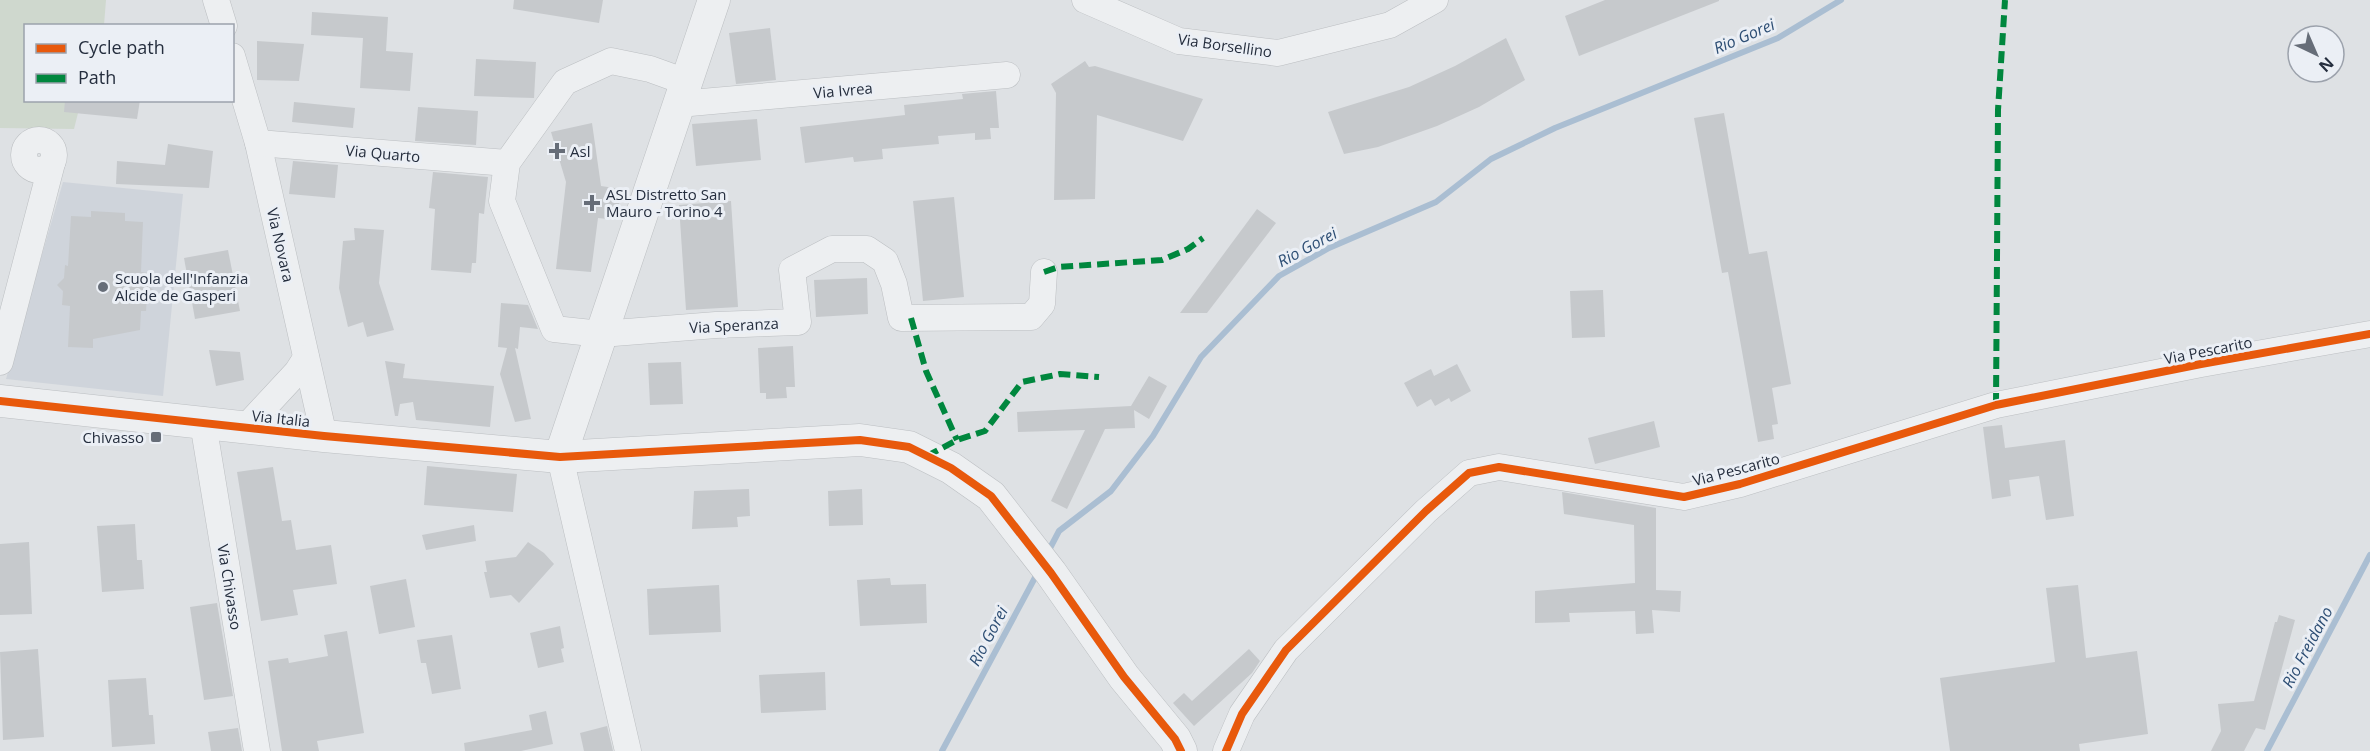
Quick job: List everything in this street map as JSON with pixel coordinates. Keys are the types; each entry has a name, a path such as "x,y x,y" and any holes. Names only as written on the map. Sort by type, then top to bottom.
{"street":[{"path":"216,0 223,24"},
{"path":"628,751 560,457 714,0"},
{"name":"Via Borsellino","path":"1085,0 1179,41 1278,53 1390,25 1435,0"},
{"name":"Via Speranza","path":"682,93 650,69 611,61 565,82 507,163 502,201 554,329 601,334 716,325 798,322 792,270 832,249 867,249 885,261 894,284 901,318 1031,317 1042,304 1044,272"},
{"name":"Via Novara","path":"234,63 258,143 324,436"},
{"name":"Via Ivrea","path":"682,93 1007,75"},
{"name":"Via Quarto","path":"258,143 507,163"},
{"path":"0,362 52,163"},
{"name":"Via Pescarito","path":"1226,751 1242,714 1286,650 1426,511 1469,473 1499,467 1684,497 1750,481 1996,405 2200,364 2370,334"},
{"path":"246,427 297,372 306,358"},
{"name":"Via Italia","path":"0,401 324,436 560,457 860,440 909,447 951,468 991,496 1051,573 1124,677 1175,739 1181,751"},
{"name":"Via Chivasso","path":"203,423 257,751"},
{"path":"1237,751 1242,714"},
{"path":"1156,718 1161,751"}],"shaded area":[{"path":"0,0 106,0 104,24 24,24 24,102 81,102 74,129 0,128"},
{"name":"Scuola dell'Infanzia Alcide de Gasperi","path":"63,182 183,194 163,396 6,379"}],"building":[{"path":"514,0 603,0 599,23 513,9"},
{"path":"1605,0 1719,1 1579,56 1565,16"},
{"path":"312,12 388,17 386,51 413,53 410,91 360,88 363,38 311,35"},
{"path":"770,28 776,80 736,84 729,33"},
{"path":"1506,38 1525,80 1479,107 1437,126 1378,147 1344,154 1328,112 1409,87 1455,66"},
{"path":"257,41 304,44 299,81 257,80"},
{"path":"476,59 536,62 534,98 474,96"},
{"path":"1085,61 1089,67 1095,66 1203,99 1183,141 1097,115 1095,199 1054,200 1056,93 1051,84"},
{"path":"996,91 999,128 990,128 991,139 975,140 975,133 938,136 939,144 882,149 883,159 854,162 853,157 805,163 800,127 905,115 904,105 963,99 962,94"},
{"path":"65,102 140,102 137,119 64,112"},
{"path":"294,102 355,108 353,128 292,122"},
{"path":"418,107 478,111 476,145 415,141"},
{"path":"1724,113 1749,254 1767,251 1791,384 1772,388 1778,424 1772,425 1774,439 1758,442 1728,272 1722,273 1694,118"},
{"path":"757,119 761,160 696,166 692,124"},
{"name":"ASL Distretto San Mauro - Torino 4","path":"592,123 601,186 621,189 617,220 598,218 591,272 556,269 566,182 551,132"},
{"path":"168,144 213,151 209,188 116,184 117,161 165,165"},
{"path":"293,161 338,165 335,198 289,194"},
{"path":"433,172 488,177 484,214 479,213 476,263 472,263 471,273 431,270 435,209 429,208"},
{"path":"954,197 964,297 923,301 913,201"},
{"path":"731,201 738,307 686,310 679,205"},
{"path":"1257,209 1276,223 1207,313 1180,313"},
{"path":"91,211 125,213 125,221 143,222 141,272 148,273 147,285 157,293 147,297 146,311 141,311 140,330 93,339 93,348 68,347 70,306 62,305 63,291 57,285 64,278 65,265 68,266 71,216 91,217"},
{"path":"354,228 384,230 379,283 394,330 367,337 363,322 348,327 339,288 343,241 355,240"},
{"path":"228,250 240,311 195,319 184,258"},
{"path":"867,278 868,314 816,317 814,280"},
{"path":"1603,290 1605,337 1572,338 1570,291"},
{"path":"501,303 528,305 538,329 520,327 518,349 515,348 531,419 515,422 500,374 507,348 498,347"},
{"path":"793,346 795,387 786,387 787,398 766,399 766,393 760,393 758,348"},
{"path":"209,350 240,352 244,380 216,386"},
{"path":"385,361 405,364 403,378 494,386 490,427 416,420 413,402 400,404 398,416 395,416"},
{"path":"681,362 683,404 650,405 648,363"},
{"path":"1457,364 1471,391 1451,402 1449,398 1435,406 1431,399 1417,407 1404,383 1431,369 1434,376"},
{"path":"1149,376 1167,386 1149,419 1134,410 1135,428 1105,429 1067,509 1051,501 1085,430 1018,432 1017,412 1131,406"},
{"path":"1654,421 1660,447 1595,464 1588,438"},
{"path":"2002,425 2005,448 2065,440 2074,516 2046,520 2039,476 2009,480 2011,496 1992,499 1983,427"},
{"path":"427,466 517,474 513,512 424,505"},
{"path":"273,467 282,521 291,520 296,550 331,545 337,584 293,590 298,615 261,621 237,472"},
{"path":"749,489 750,516 737,517 738,527 692,529 694,491"},
{"path":"862,489 863,525 829,526 828,491"},
{"path":"1562,492 1656,508 1656,590 1681,591 1680,612 1652,610 1654,633 1636,634 1635,611 1569,613 1570,622 1535,623 1535,591 1635,583 1634,525 1564,514"},
{"path":"135,524 137,560 142,560 144,589 102,592 97,526"},
{"path":"474,525 476,541 426,550 422,535"},
{"path":"29,542 32,614 0,615 0,544"},
{"path":"528,542 544,553 554,564 519,603 511,595 490,598 484,572 487,572 485,561 516,557"},
{"path":"890,578 891,585 926,584 927,623 860,626 857,580"},
{"path":"406,579 415,627 379,634 370,586"},
{"path":"719,585 721,632 649,635 647,589"},
{"path":"2078,585 2086,658 2137,651 2148,734 2079,744 2080,751 1950,751 1940,678 2055,662 2046,588"},
{"path":"217,603 233,696 204,700 190,607"},
{"path":"2279,615 2295,620 2265,730 2256,728 2244,751 2211,751 2221,731 2218,704 2254,701 2275,622"},
{"path":"560,626 564,662 538,668 530,633"},
{"path":"347,631 364,733 317,741 319,751 282,751 268,661 288,658 289,663 328,656 324,635"},
{"path":"452,635 461,689 432,694 426,663 421,663 417,640"},
{"path":"38,649 44,737 3,740 0,652"},
{"path":"1249,649 1260,661 1252,673 1194,726 1173,703 1184,693 1192,701"},
{"path":"825,672 826,710 761,713 759,675"},
{"path":"146,678 149,715 153,715 155,744 112,747 108,680"},
{"path":"546,711 553,744 521,751 465,751 464,743 532,730 529,715"},
{"path":"607,726 613,751 584,751 580,733"},
{"path":"238,728 242,751 211,751 208,732"}],"waterway":[{"name":"Rio Gorei","path":"1048,552 1059,531 1111,491 1153,436 1201,357 1279,276 1329,248 1436,202 1491,159 1555,128 1778,38 1841,0"},
{"name":"Rio Freidano","path":"2267,751 2370,555"},
{"name":"Rio Gorei","path":"942,751 1038,572"}],"marked path":[{"path":"1996,405 1998,110 2005,0"},
{"path":"1044,272 1059,267 1162,260 1188,249 1203,238"},
{"path":"911,318 926,371 957,440"},
{"path":"927,456 957,440 985,431 1022,382 1060,374 1099,377"}],"cycle path":[{"path":"1226,751 1242,714 1286,650 1426,511 1469,473 1499,467 1684,497 1740,484 1996,405 2201,364 2370,334"},
{"path":"0,401 324,436 560,457 860,440 909,447 951,468 991,496 1051,573 1124,677 1175,739 1181,751"}],"place":[{"name":"Asl","path":"557,151"},
{"name":"ASL Distretto San Mauro - Torino 4","path":"592,203"},
{"name":"Scuola dell'Infanzia Alcide de Gasperi","path":"103,287"},
{"name":"Chivasso","path":"156,437"}]}
